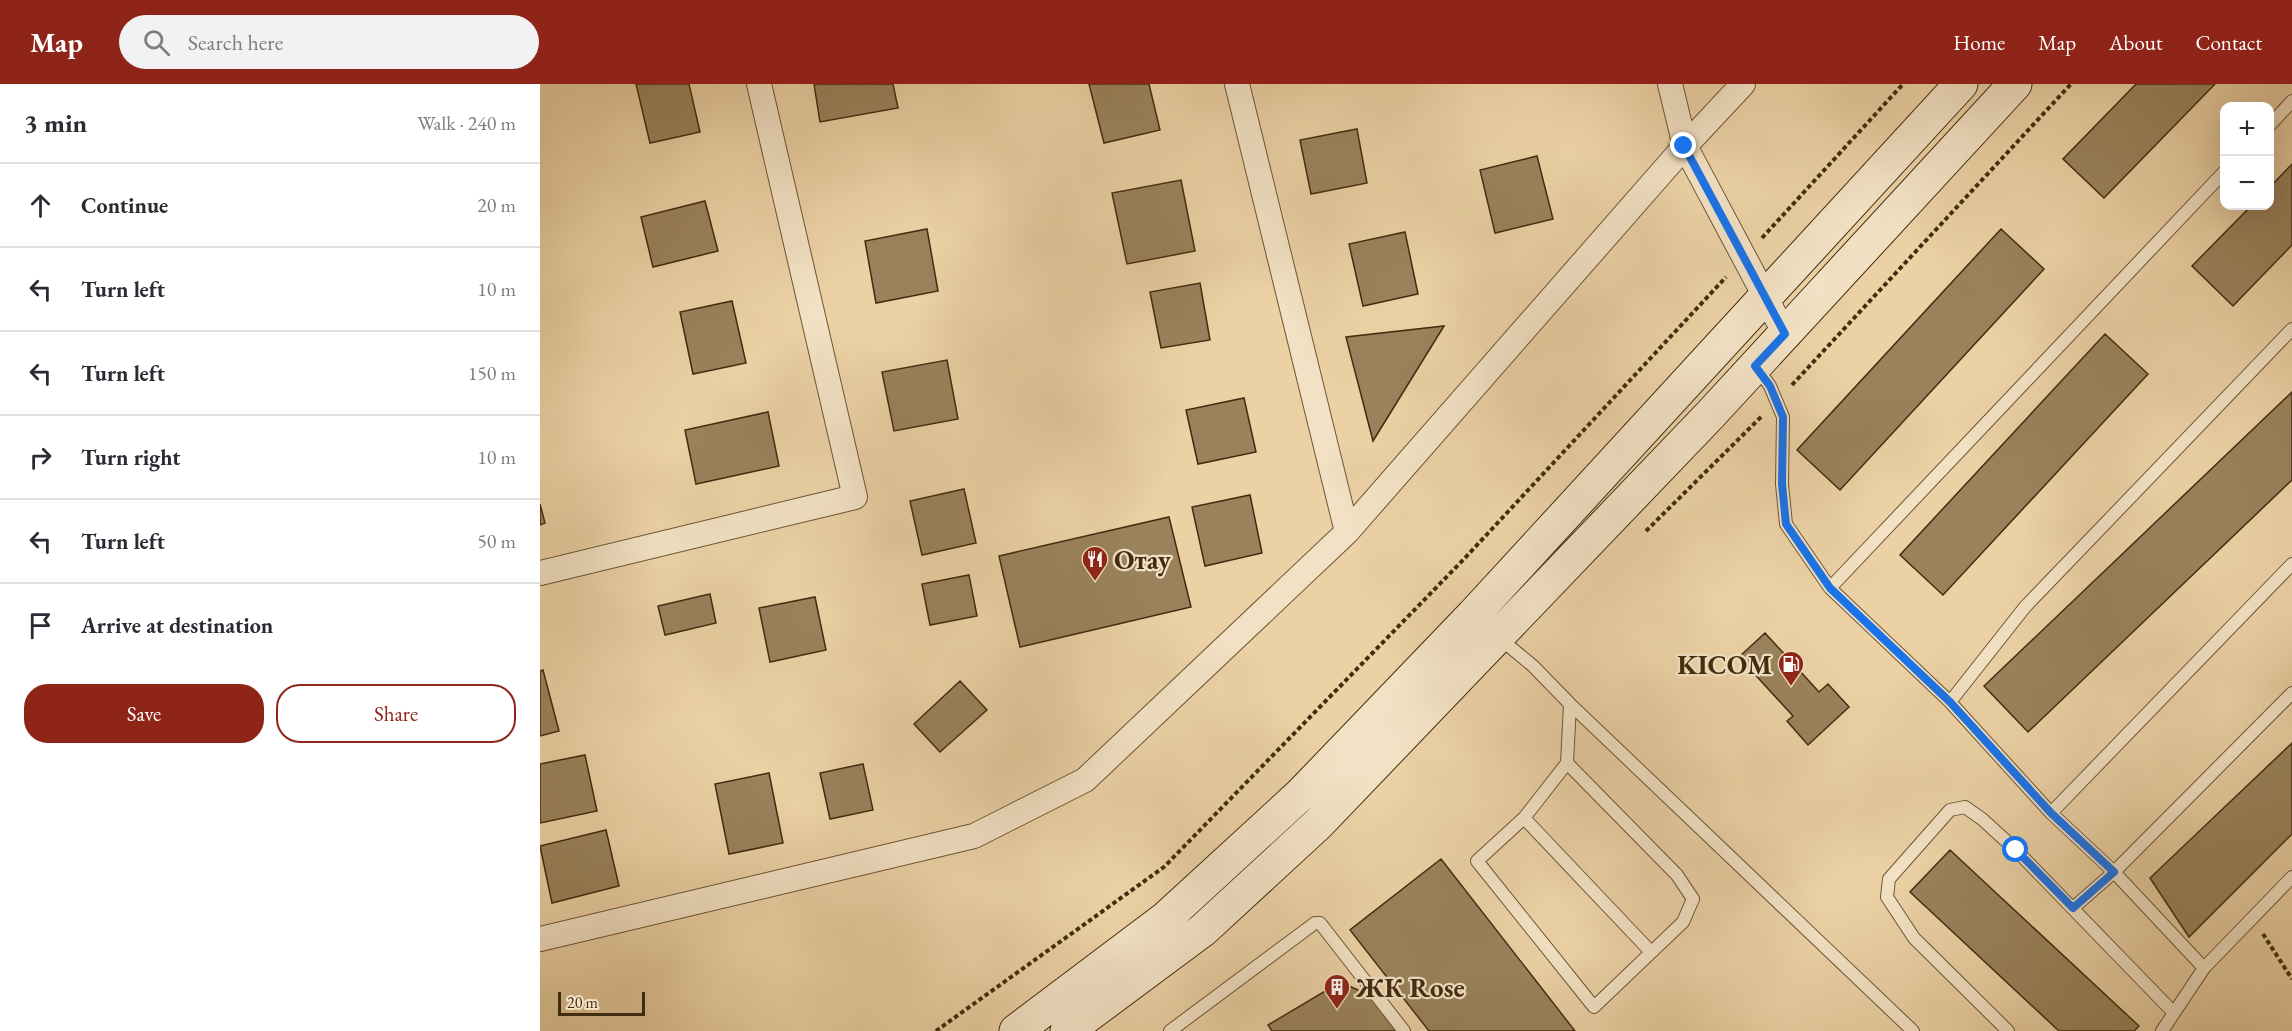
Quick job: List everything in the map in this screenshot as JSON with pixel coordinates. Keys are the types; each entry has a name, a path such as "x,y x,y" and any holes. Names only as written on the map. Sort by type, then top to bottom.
{"main road":[{"path":"1067,1031 1203,930 1318,824 1485,626 1697,400 1766,296 1962,84"},
{"path":"1697,400 1755,366 2015,84"},
{"path":"1016,1031 1166,918 1485,626"}],"street":[{"path":"540,573 855,497 759,84"},
{"path":"1237,84 1347,532"},
{"path":"1670,84 1684,146 1785,334"},
{"path":"540,939 974,836 1085,780 1347,532 1684,146 1743,84"}],"lane":[{"path":"2274,121 2292,101"},
{"path":"1830,588 2220,176"},
{"path":"1950,702 2025,607 2292,329"},
{"path":"1755,366 1770,386 1783,417 1782,484 1786,524 1830,588 1950,702 2051,813 2114,872 2204,968"},
{"path":"2051,813 2292,564"},
{"path":"1485,626 1533,666 1913,1031"},
{"path":"2073,908 2114,872 2292,693"},
{"path":"1567,763 1677,875 1693,899 1683,922 1594,1007 1477,861 1524,818 1567,763 1570,704"},
{"path":"2008,1031 1914,938 1887,897 1889,879 1950,810 1965,807 2016,850 2174,1013"},
{"path":"1524,818 1651,952"},
{"path":"2162,1031 2204,968 2292,877"},
{"path":"1170,1031 1315,923 1320,923 1404,1031"}],"path":[{"path":"936,1031 1164,867 1464,559 1903,84"},
{"path":"2252,917 2292,978"}],"building":[{"path":"636,84 689,84 700,132 650,143"},
{"path":"814,84 893,84 898,108 820,122"},
{"path":"1089,84 1149,84 1160,130 1104,143"},
{"path":"2136,84 2215,84 2104,198 2063,159"},
{"path":"1357,129 1367,183 1311,194 1300,140"},
{"path":"1537,156 1553,219 1495,233 1480,170"},
{"path":"2292,164 2292,245 2233,306 2192,266 2247,210 2274,210 2274,183"},
{"path":"1181,180 1195,251 1127,264 1112,193"},
{"path":"705,201 718,251 653,267 641,217"},
{"path":"927,229 938,291 876,303 865,241"},
{"path":"2001,229 2044,269 1840,490 1797,450"},
{"path":"1405,232 1418,294 1363,306 1349,244"},
{"path":"1200,283 1210,340 1161,348 1150,292"},
{"path":"732,301 746,363 693,374 680,312"},
{"path":"1444,326 1373,441 1346,337"},
{"path":"2105,334 2148,374 1943,595 1900,555"},
{"path":"947,360 958,419 894,431 882,372"},
{"path":"2292,392 2292,480 2028,732 1984,686"},
{"path":"1244,398 1256,452 1198,464 1186,410"},
{"path":"768,412 779,466 696,484 685,430"},
{"path":"964,489 976,543 922,555 910,501"},
{"path":"1250,495 1262,553 1205,566 1192,507"},
{"path":"540,504 545,523 540,525"},
{"name":"Отау","path":"1169,517 1191,607 1020,647 999,556"},
{"path":"969,575 977,616 930,625 922,584"},
{"path":"710,594 716,623 665,635 658,606"},
{"path":"815,597 826,650 770,662 759,608"},
{"name":"KICOM","path":"1765,633 1819,692 1828,684 1849,707 1808,745 1787,721 1793,716 1739,657"},
{"path":"543,670 559,731 540,736 540,671"},
{"path":"960,681 987,710 940,752 914,724"},
{"path":"2292,743 2292,834 2189,937 2150,878"},
{"path":"585,755 597,811 540,823 540,764"},
{"path":"863,764 873,810 830,819 820,773"},
{"path":"769,773 783,843 729,854 715,784"},
{"path":"606,830 619,886 552,903 540,846"},
{"path":"1950,850 2139,1026 2134,1031 2059,1031 1910,892"},
{"path":"1441,859 1575,1031 1429,1031 1350,930"},
{"name":"ЖК Rose","path":"1349,986 1370,995 1397,1031 1272,1031 1268,1025 1327,990"}],"place":[{"name":"Отау","path":"1095,582"},
{"name":"KICOM","path":"1791,687"},
{"name":"ЖК Rose","path":"1337,1010"}],"route":[{"path":"1684,146 1785,334 1755,366 1770,386 1783,417 1782,484 1786,524 1830,588 1950,702 2051,813 2114,872 2073,908 2016,850"}]}
